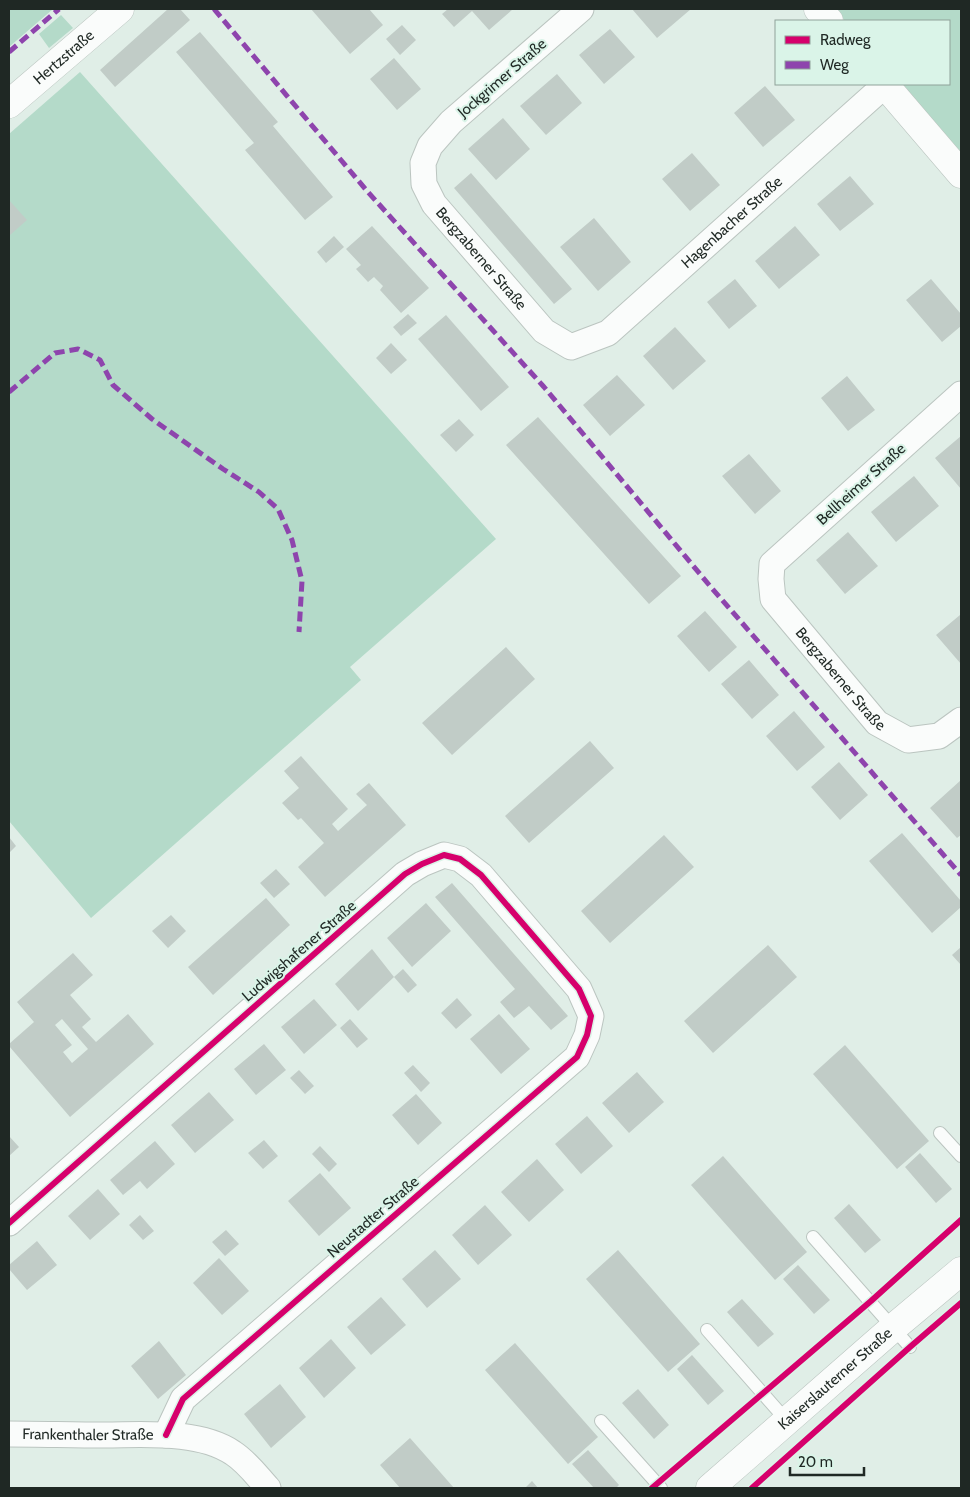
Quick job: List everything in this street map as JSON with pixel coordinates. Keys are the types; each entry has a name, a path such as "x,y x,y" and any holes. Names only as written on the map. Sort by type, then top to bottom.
{"street":[{"name":"Hertzstraße","path":"9,104 120,9"},
{"name":"Jockgrimer Straße","path":"426,152 451,122 581,9"},
{"path":"818,9 828,20"},
{"name":"Hagenbacher Straße","path":"571,347 608,333 884,85"},
{"path":"886,85 961,174"},
{"name":"Bergzaberner Straße","path":"426,152 423,163 424,184 434,204 544,331 571,347"},
{"name":"Bellheimer Straße","path":"770,579 772,564 961,394"},
{"name":"Bergzaberner Straße","path":"770,579 773,599 877,723 908,740 939,736 961,720"},
{"name":"Ludwigshafener Straße","path":"9,1222 405,874 435,858 444,855 460,859 481,875 579,989 591,1016"},
{"name":"Neustadter Straße","path":"166,1435 183,1399 577,1057 587,1035 591,1016"},
{"name":"Kaiserslauterner Straße","path":"710,1488 787,1421 902,1337 961,1271"},
{"name":"Frankenthaler Straße","path":"9,1434 166,1435 209,1443 233,1452 268,1488"}],"lane":[{"path":"940,1133 961,1156"},
{"path":"813,1237 902,1337"},
{"path":"707,1330 787,1421"},
{"path":"601,1420 661,1488"}],"green space":[{"path":"9,9 53,9 9,47"},
{"path":"836,9 961,9 961,155 901,85 950,85 950,20 844,20"},
{"path":"61,15 73,28 49,48 39,34"},
{"path":"80,72 496,539 350,667 361,680 91,918 9,821 9,134"}],"building":[{"path":"168,9 180,9 190,20 115,87 100,70"},
{"path":"311,9 369,9 383,25 350,54"},
{"path":"448,9 513,9 489,30 472,11 454,27 442,14"},
{"path":"632,9 691,9 657,38"},
{"path":"402,25 416,40 400,55 386,39"},
{"path":"610,29 635,57 604,84 579,55"},
{"path":"200,32 278,122 273,126 333,197 305,220 245,150 254,143 176,52"},
{"path":"394,58 421,89 397,110 370,79"},
{"path":"557,74 582,103 546,135 520,106"},
{"path":"765,86 795,120 763,147 734,113"},
{"path":"503,118 530,149 496,180 468,149"},
{"path":"692,153 720,185 690,211 662,179"},
{"path":"471,173 572,289 554,304 454,188"},
{"path":"850,176 874,204 840,231 817,204"},
{"path":"9,200 27,220 9,236"},
{"path":"594,218 631,262 598,291 560,247"},
{"path":"372,226 429,288 401,313 380,290 383,286 374,277 368,282 356,269 361,265 346,249"},
{"path":"795,226 820,255 779,289 755,261"},
{"path":"334,236 344,247 326,263 317,252"},
{"path":"735,279 757,306 729,329 707,302"},
{"path":"931,279 961,314 961,326 942,342 906,300"},
{"path":"408,314 417,323 401,336 393,327"},
{"path":"446,315 509,387 481,411 418,339"},
{"path":"675,327 706,361 673,390 643,356"},
{"path":"391,343 407,360 391,374 376,358"},
{"path":"617,375 645,405 610,436 583,405"},
{"path":"847,376 875,410 848,431 821,398"},
{"path":"538,417 681,576 649,604 506,445"},
{"path":"459,419 474,435 456,452 440,435"},
{"path":"961,436 961,489 935,458"},
{"path":"749,454 781,491 755,514 722,476"},
{"path":"914,476 939,506 896,542 871,512"},
{"path":"848,532 878,566 845,594 816,560"},
{"path":"705,611 737,647 709,672 677,636"},
{"path":"961,616 961,664 936,635"},
{"path":"506,647 535,679 452,755 422,723"},
{"path":"749,660 779,695 752,719 721,684"},
{"path":"794,711 825,747 797,771 766,736"},
{"path":"590,741 614,768 529,843 505,816"},
{"path":"301,756 348,809 332,824 338,831 367,805 356,794 369,783 406,825 325,897 298,867 324,843 301,818 298,820 282,803 299,788 284,771"},
{"path":"839,762 868,795 840,820 811,787"},
{"path":"961,780 961,835 957,838 930,808"},
{"path":"902,833 961,901 961,907 932,933 869,861"},
{"path":"664,835 694,867 610,943 581,911"},
{"path":"9,837 16,846 9,853"},
{"path":"276,869 290,884 274,898 260,883"},
{"path":"452,883 568,1016 551,1030 529,1006 514,1018 500,1002 515,989 435,897"},
{"path":"266,898 290,925 213,995 188,967"},
{"path":"426,903 451,931 412,967 387,938"},
{"path":"171,915 186,931 168,948 152,931"},
{"path":"768,945 797,977 713,1053 684,1021"},
{"path":"961,947 961,965 952,955"},
{"path":"372,949 394,977 358,1011 335,984"},
{"path":"73,953 93,975 70,995 91,1019 82,1027 96,1042 128,1014 154,1044 70,1117 9,1046 34,1022 17,1002","holes":["62,1019 88,1049 72,1063 63,1052 72,1045 55,1025"]},
{"path":"403,969 417,985 408,993 394,977"},
{"path":"457,998 472,1015 456,1029 441,1013"},
{"path":"314,999 337,1025 304,1054 281,1027"},
{"path":"499,1014 530,1049 501,1074 470,1039"},
{"path":"350,1019 368,1039 357,1048 340,1028"},
{"path":"264,1044 286,1070 256,1095 234,1069"},
{"path":"845,1045 929,1141 897,1169 813,1074"},
{"path":"413,1065 430,1083 421,1092 404,1073"},
{"path":"299,1070 314,1086 305,1094 290,1078"},
{"path":"637,1072 664,1102 629,1133 602,1103"},
{"path":"209,1092 234,1120 195,1153 171,1125"},
{"path":"416,1094 442,1123 418,1145 392,1115"},
{"path":"587,1116 613,1146 581,1174 555,1144"},
{"path":"9,1136 19,1147 9,1156"},
{"path":"264,1140 278,1156 263,1169 248,1153"},
{"path":"155,1141 175,1164 147,1189 140,1181 123,1195 110,1180"},
{"path":"320,1146 337,1164 329,1172 312,1154"},
{"path":"920,1153 952,1189 936,1203 905,1167"},
{"path":"723,1156 807,1252 775,1280 691,1185"},
{"path":"537,1159 564,1190 529,1222 501,1192"},
{"path":"320,1173 351,1208 319,1236 288,1201"},
{"path":"98,1189 120,1214 90,1240 68,1216"},
{"path":"849,1204 881,1240 865,1253 834,1218"},
{"path":"485,1205 512,1235 478,1265 452,1235"},
{"path":"140,1215 154,1231 143,1240 129,1225"},
{"path":"226,1230 239,1244 225,1256 212,1242"},
{"path":"37,1241 57,1265 27,1290 9,1269 9,1265"},
{"path":"435,1250 461,1279 427,1308 402,1279"},
{"path":"618,1250 700,1344 668,1372 586,1279"},
{"path":"219,1258 249,1291 222,1315 193,1283"},
{"path":"798,1265 830,1300 814,1314 783,1279"},
{"path":"381,1297 406,1325 371,1355 347,1327"},
{"path":"742,1299 774,1334 758,1347 727,1312"},
{"path":"331,1339 356,1368 324,1398 299,1368"},
{"path":"159,1341 186,1375 158,1399 131,1366"},
{"path":"515,1343 598,1437 568,1464 485,1370"},
{"path":"692,1355 724,1391 708,1405 677,1369"},
{"path":"280,1384 306,1417 271,1448 244,1414"},
{"path":"638,1389 669,1425 654,1439 622,1403"},
{"path":"410,1438 454,1488 400,1488 380,1465"},
{"path":"588,1450 619,1485 616,1488 594,1488 572,1464"},
{"path":"532,1481 538,1488 525,1488"}],"marked path":[{"path":"9,52 59,9"},
{"path":"214,9 367,191 544,387 710,586 961,875"},
{"path":"9,392 55,353 78,349 100,360 113,385 152,419 259,492 278,509 292,540 302,581 299,632"}],"cycle path":[{"path":"9,1223 405,874 422,864 444,855 460,859 481,875 579,989 591,1016 587,1035 577,1057 183,1399 166,1435"},
{"path":"652,1488 871,1301 961,1220"},
{"path":"752,1488 961,1303"}]}
